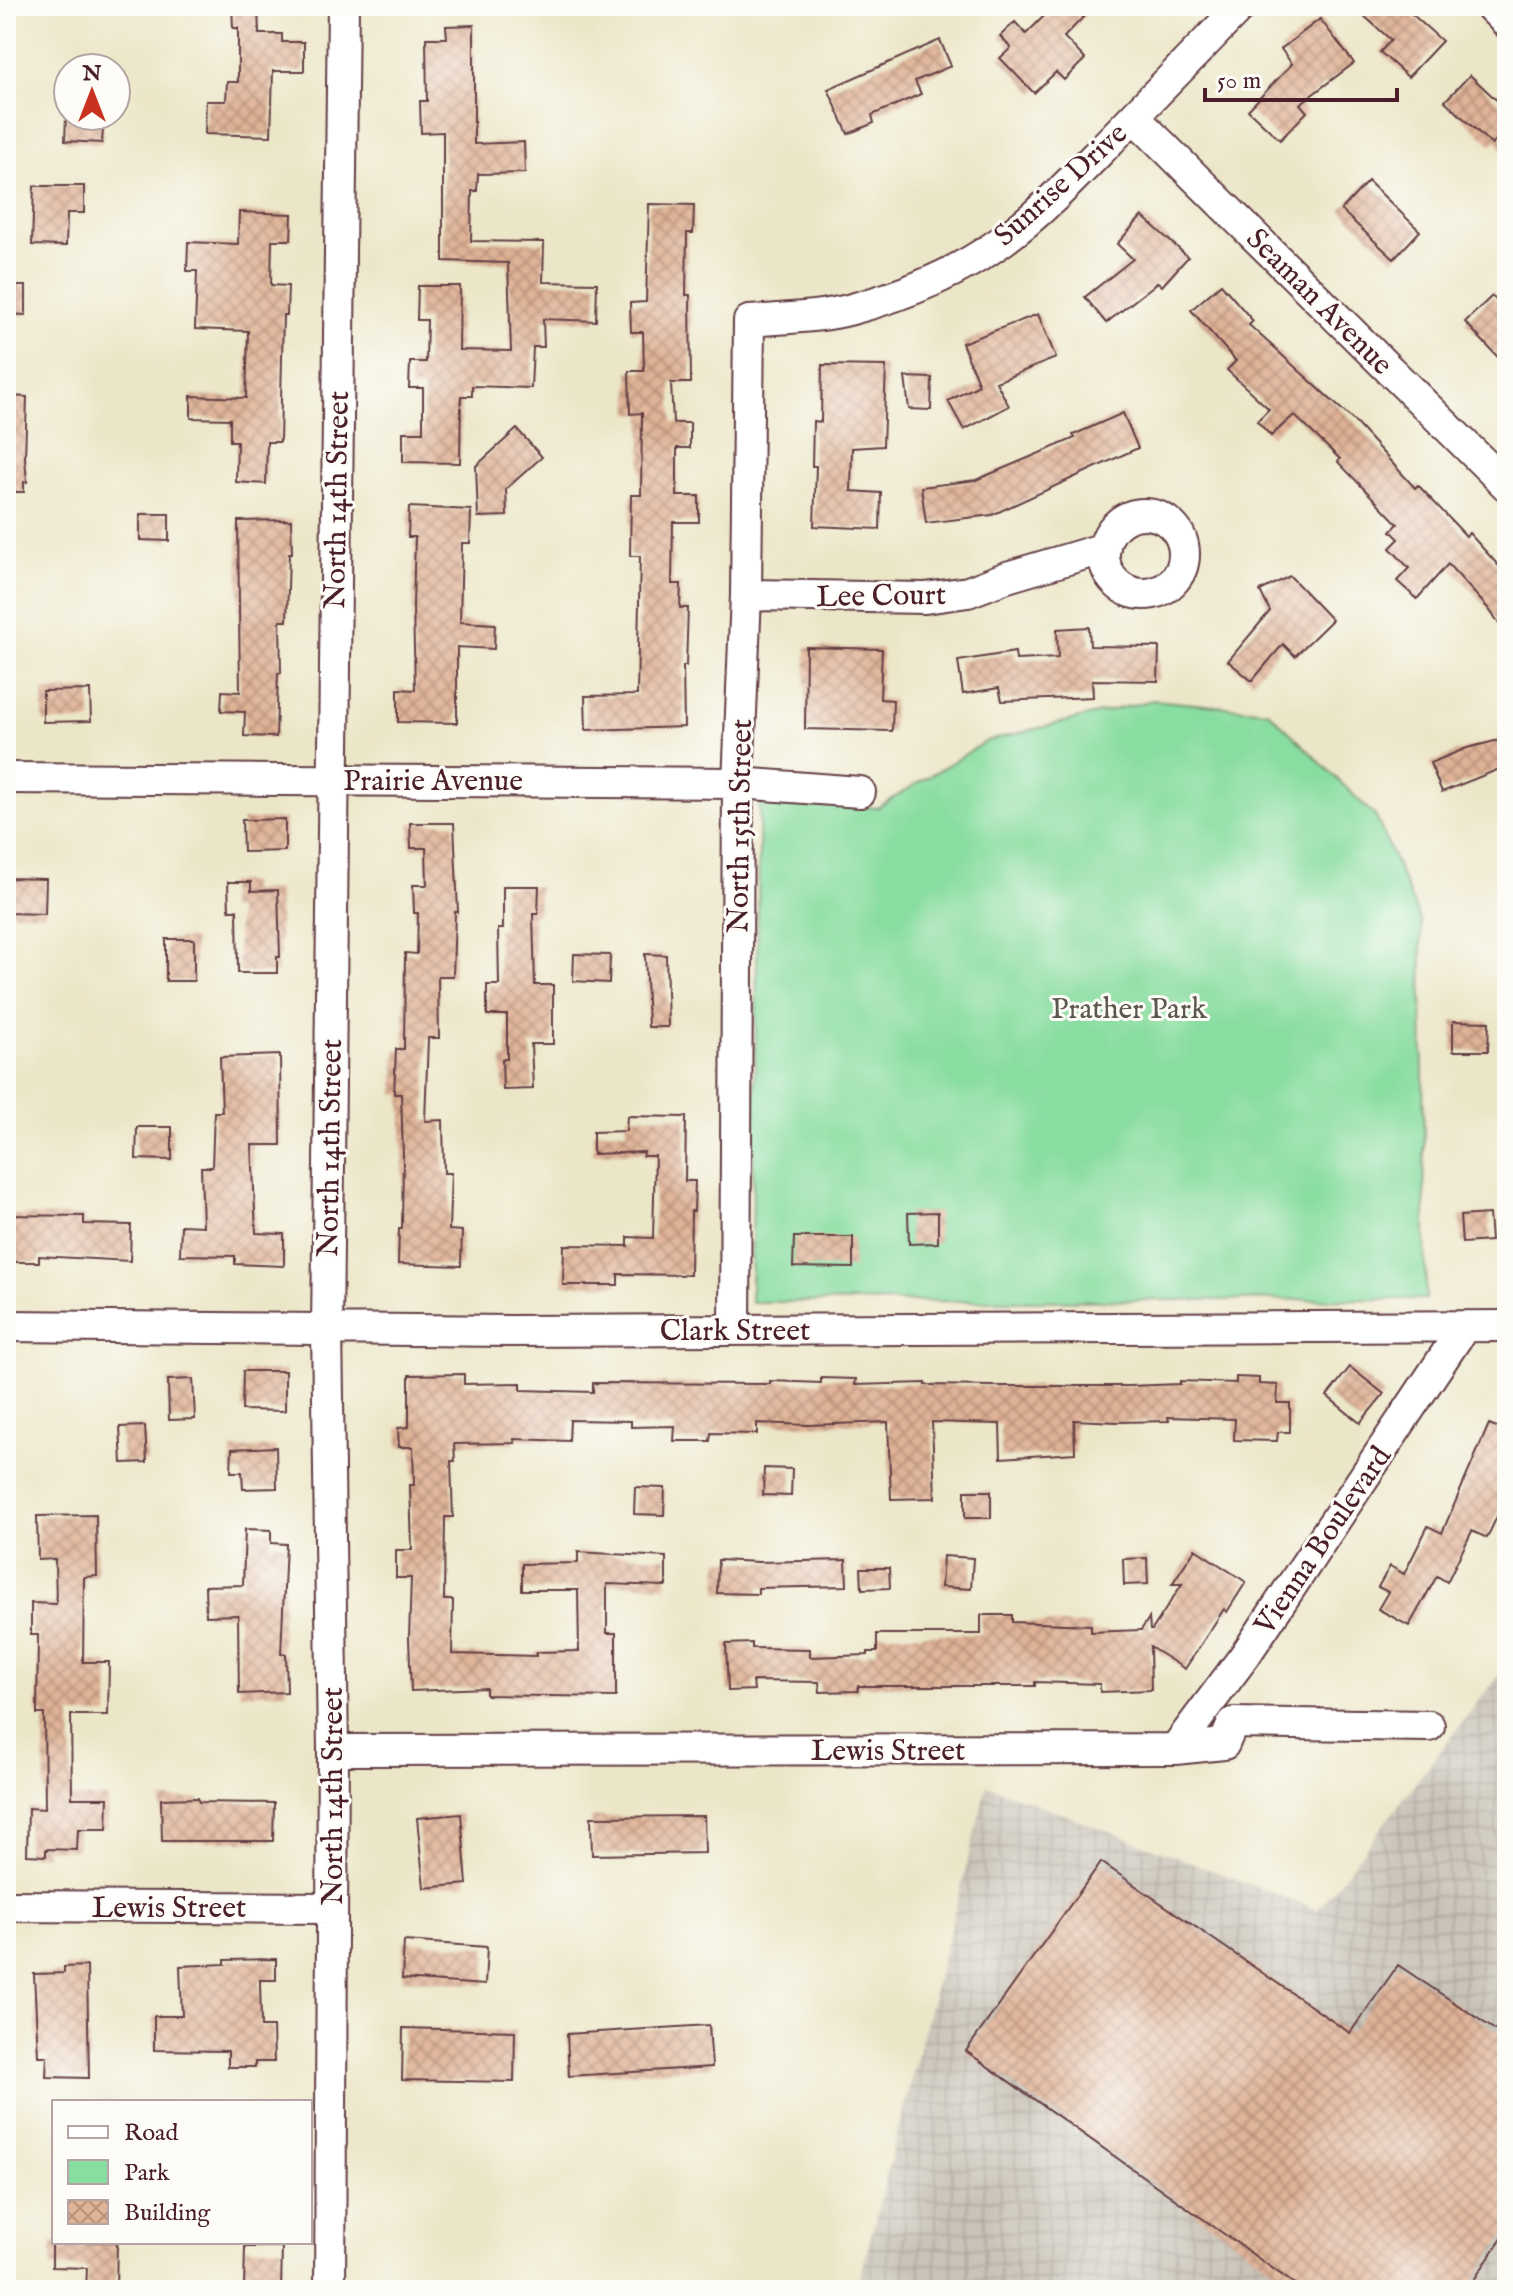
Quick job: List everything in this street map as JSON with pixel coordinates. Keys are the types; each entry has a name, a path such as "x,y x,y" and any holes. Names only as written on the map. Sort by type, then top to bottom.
{"street":[{"name":"North 14th Street","path":"330,2290 333,1750 327,1328 343,6"},
{"name":"Sunrise Drive","path":"749,321 851,310 945,275 999,243 1029,220 1241,6"},
{"path":"1490,6 1507,23"},
{"name":"Seaman Avenue","path":"1134,117 1507,486"},
{"name":"North 15th Street","path":"735,1330 738,783 746,595 749,321"},
{"name":"Lee Court","path":"746,595 939,596 968,592 1105,548"},
{"name":"Prairie Avenue","path":"6,778 738,783 860,792"},
{"name":"Clark Street","path":"6,1326 510,1331 1464,1327"},
{"path":"1464,1327 1507,1326"},
{"name":"Vienna Boulevard","path":"1175,1749 1246,1654 1464,1327"},
{"name":"Lewis Street","path":"333,1750 1175,1749 1224,1744 1233,1723 1429,1726"},
{"name":"Lewis Street","path":"6,1906 331,1908"}],"shaded area":[{"path":"1507,1664 1507,2290 857,2290 987,1785 1318,1910"}],"green space":[{"name":"Prather Park","path":"1153,700 1268,711 1376,817 1421,922 1426,1299 751,1302 760,799 877,808 987,741"}],"building":[{"path":"232,6 258,6 259,34 282,34 282,42 304,42 304,71 273,71 271,136 205,134 206,101 226,101 227,82 238,82 238,28 233,28"},
{"path":"1054,6 1094,6 1064,37 1085,59 1064,80 1056,72 1034,93 1000,58 1011,48 1000,36 1015,22 1026,34"},
{"path":"1353,6 1403,6 1442,41 1408,77 1380,52 1391,40"},
{"path":"1320,19 1354,63 1300,104 1307,112 1280,140 1248,110 1292,64 1281,49"},
{"path":"474,25 474,144 524,142 525,173 478,174 477,191 472,191 471,241 544,242 543,282 597,283 596,321 543,319 544,347 533,347 531,388 472,386 472,396 461,396 460,463 403,462 403,432 423,432 423,388 409,388 410,362 426,362 427,320 417,320 418,286 460,286 459,350 511,351 508,263 443,261 443,132 421,133 420,101 427,101 426,38 447,38 446,26"},
{"path":"940,40 951,66 915,81 921,94 872,115 874,123 848,134 828,89"},
{"path":"1470,75 1507,110 1507,155 1496,140 1492,145 1445,101"},
{"path":"65,132 103,132 102,143 65,141"},
{"path":"1368,181 1420,231 1394,259 1341,210"},
{"path":"34,186 84,186 84,213 67,213 66,246 32,245"},
{"path":"649,204 694,205 693,233 687,233 686,295 690,295 691,383 671,383 673,423 690,423 690,448 677,448 677,496 699,496 699,522 673,522 672,584 681,584 680,608 688,608 686,666 683,666 684,727 586,730 585,696 637,695 640,556 630,556 631,495 641,495 642,413 630,414 629,371 644,371 643,332 631,332 630,303 646,302"},
{"path":"239,212 292,214 291,240 272,240 271,285 288,286 287,315 283,315 280,442 267,442 266,484 236,482 237,441 230,441 230,419 191,418 191,396 246,398 248,331 195,329 197,271 187,271 188,242 238,244"},
{"path":"1142,216 1188,257 1162,286 1158,282 1106,323 1085,297 1133,259 1117,244"},
{"path":"1221,284 1253,321 1249,325 1352,419 1415,488 1418,485 1466,536 1469,533 1507,575 1507,634 1448,564 1417,599 1397,581 1409,568 1390,548 1399,539 1391,531 1398,524 1338,462 1340,459 1294,415 1271,436 1257,421 1269,409 1227,370 1236,361 1191,310"},
{"path":"6,286 26,286 26,315 6,314"},
{"path":"1492,296 1507,311 1507,367 1465,322"},
{"path":"1038,314 1056,358 996,382 1009,406 964,430 948,401 979,385 962,343"},
{"path":"822,365 886,366 883,446 852,448 851,491 881,493 880,529 814,526 816,466 812,466 813,421 821,422"},
{"path":"905,377 932,378 931,410 909,409"},
{"path":"6,396 27,397 27,482 24,482 24,492 6,492"},
{"path":"1123,413 1138,448 992,515 926,523 921,487 976,480 1075,438 1073,435"},
{"path":"517,429 542,457 506,489 507,516 478,517 476,466"},
{"path":"409,507 471,510 470,543 462,543 460,622 495,624 494,649 457,647 457,723 398,722 398,689 415,690 415,537 408,537"},
{"path":"140,514 169,514 169,541 140,540"},
{"path":"291,520 287,621 280,621 281,673 278,673 276,737 244,736 245,712 221,711 222,691 240,692 238,521"},
{"path":"1290,576 1332,620 1295,656 1283,644 1252,681 1228,661 1270,611 1260,591"},
{"path":"1089,627 1090,646 1159,647 1158,681 1092,680 1093,697 1002,701 999,688 963,694 958,661 1015,652 1016,660 1058,658 1057,629"},
{"path":"806,647 882,649 880,699 893,700 892,731 805,729"},
{"path":"90,690 91,721 43,722 43,691"},
{"path":"1507,738 1507,766 1442,792 1430,763 1467,748"},
{"path":"285,819 285,851 243,852 242,820"},
{"path":"410,823 454,823 458,912 455,912 453,976 438,976 439,1038 428,1038 425,1121 443,1120 444,1173 451,1173 449,1230 462,1231 461,1266 398,1264 403,1156 401,1094 394,1094 396,1049 404,1049 405,953 417,954 418,913 414,913 413,885 427,885 426,848 411,848"},
{"path":"6,878 46,879 45,914 6,913"},
{"path":"228,882 251,882 251,891 278,890 280,957 277,957 277,973 238,973 237,910 229,910"},
{"path":"503,886 539,886 538,914 533,914 535,985 553,985 553,1044 531,1044 533,1089 503,1090 502,1059 507,1059 507,1015 487,1015 487,985 499,985 498,929 503,929"},
{"path":"166,939 194,939 194,981 166,981"},
{"path":"574,954 610,955 609,983 573,981"},
{"path":"645,954 666,955 668,1027 648,1027"},
{"path":"1453,1021 1489,1022 1488,1051 1453,1051"},
{"path":"280,1055 281,1145 252,1145 256,1233 284,1234 284,1266 235,1264 235,1256 180,1255 181,1225 203,1226 201,1167 212,1167 214,1112 222,1112 220,1057"},
{"path":"627,1116 686,1117 685,1181 695,1181 694,1211 691,1211 690,1275 618,1274 618,1285 563,1285 564,1245 628,1246 628,1237 653,1238 655,1156 643,1156 644,1152 593,1154 593,1132 626,1131"},
{"path":"137,1127 172,1127 172,1160 136,1159"},
{"path":"938,1212 938,1243 909,1244 908,1213"},
{"path":"1489,1214 1491,1241 1462,1243 1460,1216"},
{"path":"6,1215 84,1216 84,1224 131,1225 130,1261 39,1256 39,1262 6,1262"},
{"path":"794,1237 853,1237 853,1268 793,1267"},
{"path":"1350,1367 1384,1394 1360,1423 1327,1396"},
{"path":"243,1371 285,1371 285,1411 242,1410"},
{"path":"464,1374 464,1384 521,1383 521,1390 593,1392 593,1383 821,1383 821,1378 856,1379 855,1385 1129,1386 1180,1384 1180,1381 1236,1383 1236,1377 1259,1378 1259,1384 1278,1385 1277,1403 1290,1403 1290,1432 1278,1432 1277,1441 1234,1440 1235,1419 1168,1417 1169,1421 1074,1420 1075,1453 1001,1458 1000,1424 932,1422 935,1498 891,1499 888,1422 757,1423 757,1434 711,1433 710,1441 674,1441 675,1426 631,1427 631,1421 570,1420 569,1441 514,1439 515,1443 454,1444 455,1461 451,1461 453,1517 445,1517 444,1600 453,1600 452,1654 536,1656 536,1652 579,1651 578,1590 522,1590 522,1564 578,1563 578,1552 666,1557 666,1586 607,1584 607,1633 616,1633 616,1697 486,1695 486,1688 411,1691 411,1578 396,1578 396,1550 412,1550 410,1485 414,1485 413,1447 399,1447 398,1428 409,1427 409,1375"},
{"path":"193,1379 195,1419 169,1420 168,1380"},
{"path":"1489,1424 1507,1431 1507,1495 1487,1538 1472,1531 1447,1582 1437,1576 1409,1626 1378,1609 1388,1592 1378,1587 1390,1566 1404,1574 1428,1526 1442,1533"},
{"path":"145,1426 147,1462 122,1463 120,1427"},
{"path":"276,1447 277,1488 243,1489 242,1472 231,1472 232,1449"},
{"path":"764,1468 792,1469 791,1496 763,1495"},
{"path":"635,1487 665,1488 664,1515 634,1514"},
{"path":"965,1491 991,1491 991,1518 965,1518"},
{"path":"96,1515 97,1576 84,1577 83,1662 109,1662 108,1715 71,1715 72,1798 108,1798 107,1829 78,1829 77,1850 46,1849 46,1856 27,1855 28,1808 45,1809 44,1714 37,1714 38,1635 31,1635 31,1603 56,1604 55,1559 38,1560 37,1516"},
{"path":"245,1529 271,1530 271,1543 286,1544 281,1654 286,1654 287,1692 239,1694 238,1615 206,1616 205,1586 243,1585"},
{"path":"1195,1549 1246,1582 1227,1612 1224,1609 1185,1669 1150,1647 1151,1690 1100,1692 1100,1684 1035,1682 1035,1686 858,1686 858,1691 820,1692 819,1682 753,1681 754,1690 728,1691 726,1644 752,1643 752,1648 810,1649 810,1657 868,1655 868,1652 877,1652 877,1634 981,1634 981,1615 1012,1615 1012,1622 1091,1625 1091,1632 1141,1630 1149,1618 1152,1630 1182,1584 1172,1584"},
{"path":"943,1556 973,1558 971,1589 941,1587"},
{"path":"1147,1558 1148,1584 1124,1585 1123,1559"},
{"path":"718,1560 846,1560 847,1586 758,1588 758,1594 717,1593"},
{"path":"861,1568 889,1568 890,1588 862,1589"},
{"path":"198,1798 199,1802 274,1803 273,1841 162,1841 161,1799"},
{"path":"461,1814 467,1884 424,1888 417,1818"},
{"path":"704,1816 705,1853 592,1855 591,1817"},
{"path":"1101,1862 1350,2033 1398,1965 1507,2038 1507,2231 1467,2290 1303,2290 966,2051"},
{"path":"404,1941 487,1947 485,1985 402,1979"},
{"path":"276,1959 276,1980 260,1980 261,2027 273,2027 274,2062 255,2062 255,2067 228,2067 228,2051 154,2050 154,2016 182,2016 180,1966 225,1964 225,1960"},
{"path":"87,1966 89,2078 46,2077 47,2056 38,2056 34,1974 64,1973 64,1967"},
{"path":"709,2025 712,2067 569,2076 567,2034"},
{"path":"403,2028 515,2031 514,2082 402,2080"},
{"path":"52,2244 117,2244 116,2290 86,2290 87,2268 52,2267"},
{"path":"245,2247 282,2247 281,2289 244,2289"}]}
